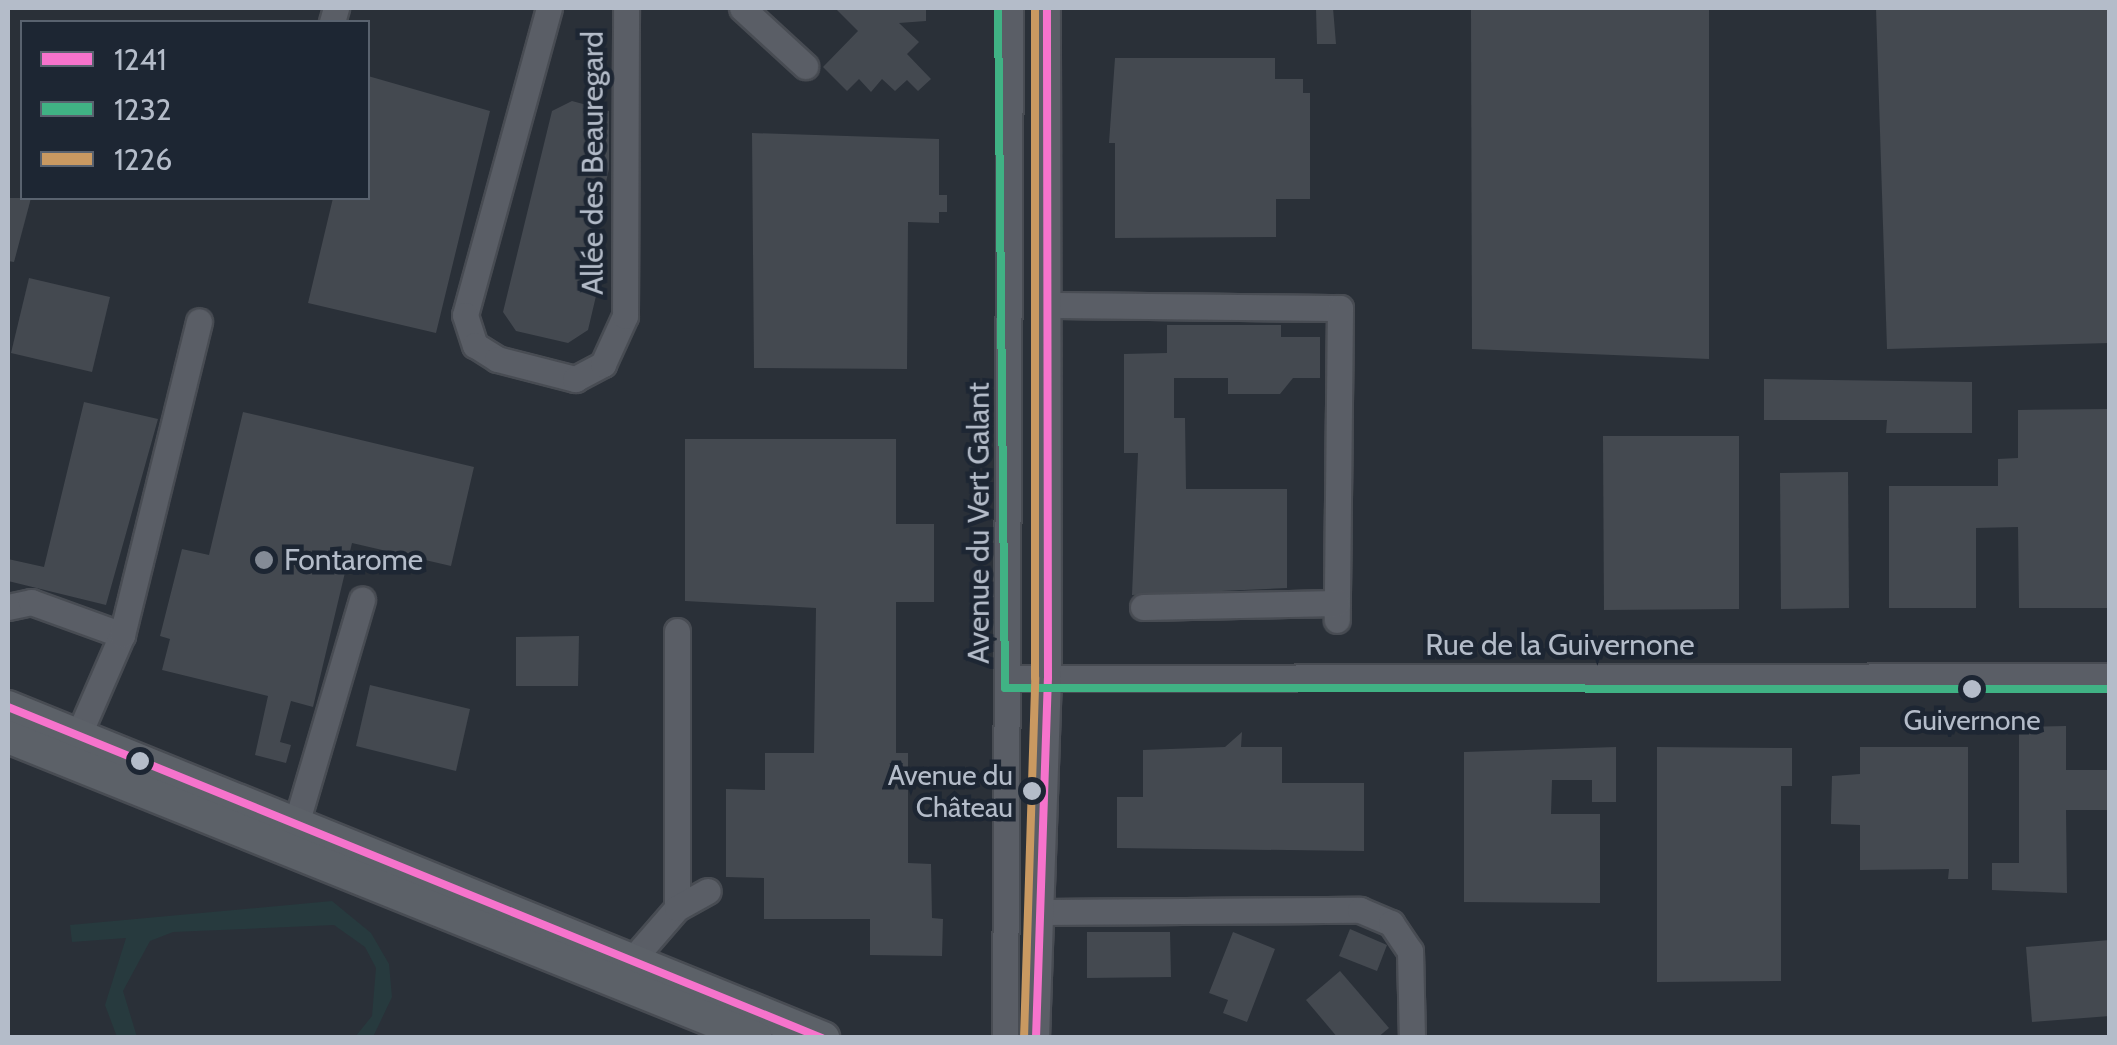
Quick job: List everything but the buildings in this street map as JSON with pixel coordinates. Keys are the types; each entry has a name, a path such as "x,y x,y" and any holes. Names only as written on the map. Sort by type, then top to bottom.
{"main road":[{"path":"8,707 823,1038"},
{"path":"8,737 756,1038"}],"street":[{"name":"Allée des Beauregard","path":"548,8 465,314 475,345 497,359 575,380 603,364 626,316 626,8"},
{"path":"742,8 805,66"},
{"name":"Avenue du Vert Galant","path":"1005,1038 1012,678 1010,8"},
{"path":"1036,1038 1048,678 1047,8"},
{"path":"1047,306 1340,308 1337,612 1142,607"},
{"path":"78,736 122,635 199,321"},
{"path":"296,824 362,600"},
{"path":"8,607 31,602 122,635"},
{"path":"677,631 677,908"},
{"name":"Rue de la Guivernone","path":"1012,678 2110,676"},
{"path":"632,960 677,908 708,891"},
{"path":"1043,912 1360,910 1391,923 1410,951 1412,1038"}],"green space":[{"path":"332,901 371,933 389,964 392,997 373,1037 355,1037 372,1016 376,968 365,947 334,925 173,932 150,941 123,991 137,1037 117,1037 105,1005 126,938 72,942 70,925"}],"transit line":[{"name":"1232","path":"998,8 1005,688 2110,689"},
{"name":"1226","path":"1024,1038 1035,678 1035,8"},
{"name":"1241","path":"1036,1038 1048,678 1047,8"},
{"name":"1241","path":"8,707 822,1038"}],"place":[{"name":"Fontarome","path":"264,560"},
{"name":"Guivernone","path":"1972,689"},
{"name":"Avenue du Château","path":"1032,791"}]}
